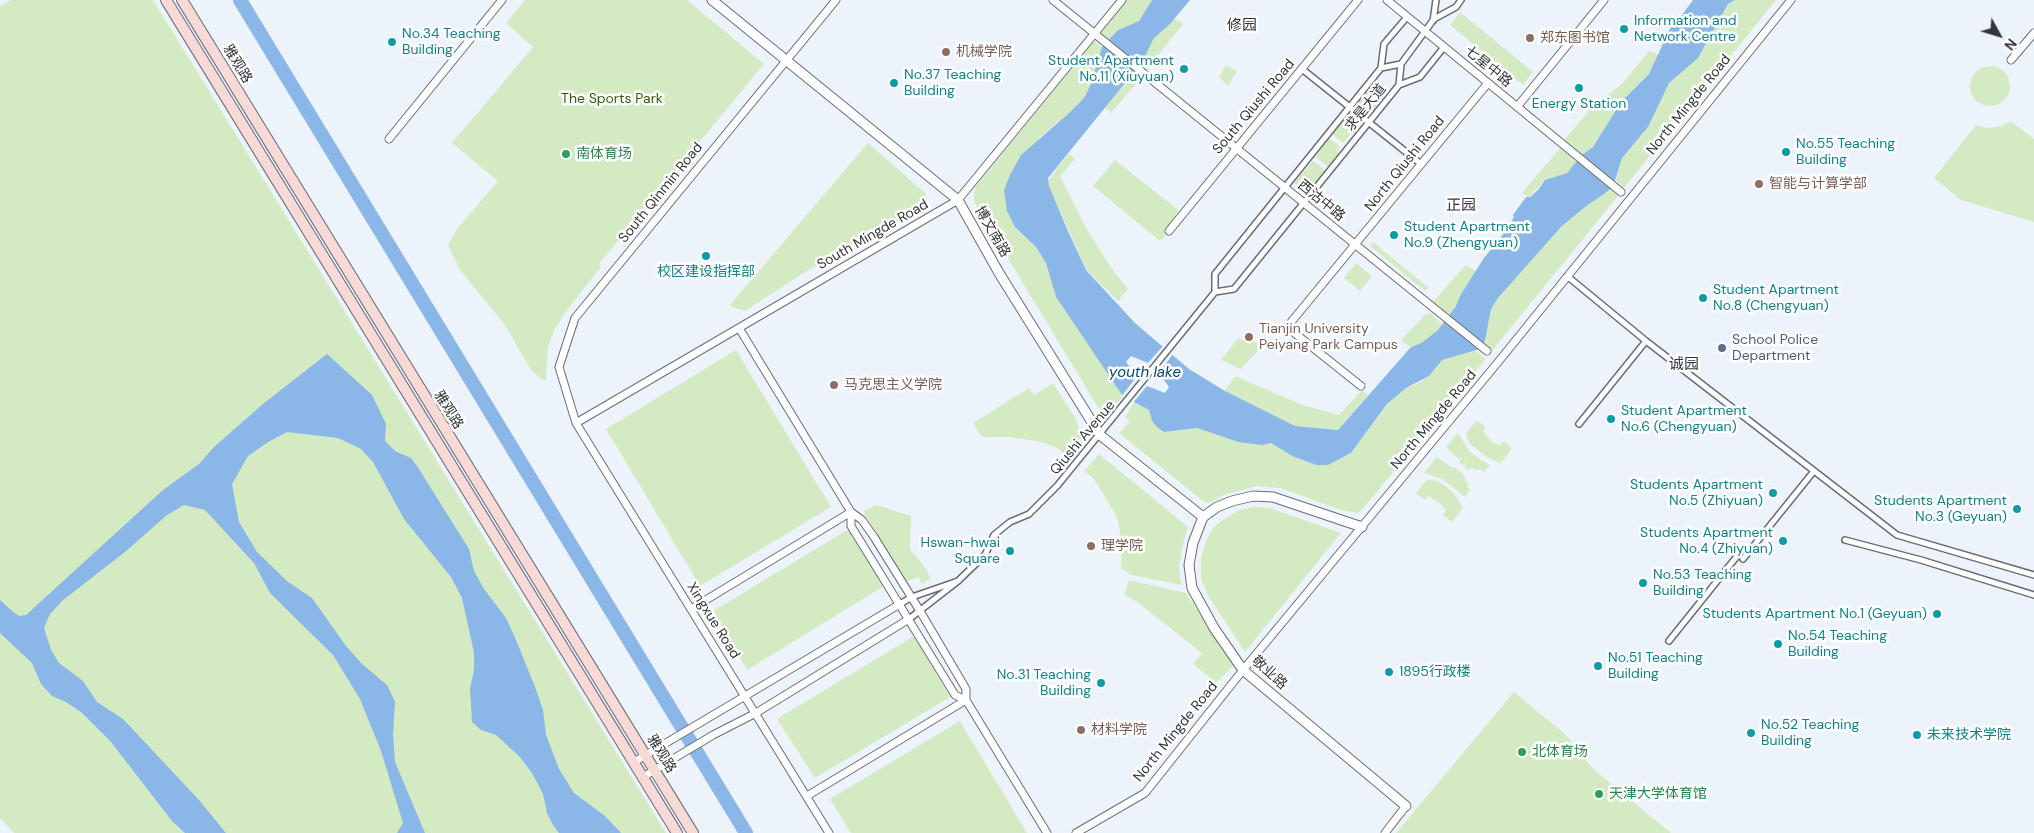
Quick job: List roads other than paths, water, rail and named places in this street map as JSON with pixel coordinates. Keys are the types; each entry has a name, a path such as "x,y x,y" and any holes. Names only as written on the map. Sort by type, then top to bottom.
{"main road":[{"name":"雅观路","path":"166,0 677,833"},
{"name":"雅观路","path":"182,0 693,833"}],"street":[{"path":"389,139 502,0"},
{"name":"博文南路","path":"712,0 958,200 1100,435 1203,517"},
{"name":"South Qinmin Road","path":"576,423 558,366 575,318 836,0"},
{"name":"西沽中路","path":"1053,0 1487,351"},
{"name":"South Mingde Road","path":"576,423 958,200 1122,0"},
{"name":"South Qiushi Road","path":"1169,231 1358,0"},
{"name":"七星中路","path":"1387,0 1621,192"},
{"path":"1433,21 1436,0"},
{"path":"1401,64 1433,21 1456,7 1461,0"},
{"path":"1517,107 1604,0"},
{"name":"North Mingde Road","path":"1076,833 1145,793 1242,670 1792,0"},
{"path":"1381,68 1384,44 1408,17"},
{"path":"2011,60 2034,32"},
{"path":"1400,85 1420,77 1444,47"},
{"name":"求是大道","path":"1401,64 1400,85 1234,289 1215,292 1215,274 1381,68 1401,64"},
{"path":"1302,69 1421,164"},
{"name":"North Qiushi Road","path":"1361,386 1287,327 1488,83"},
{"path":"1567,276 1646,342 1897,535 2034,576"},
{"name":"Qiushi Avenue","path":"909,619 958,581 985,555 994,535 1010,522 1029,514 1057,486 1126,404 1215,292"},
{"path":"739,328 851,512 862,520 870,531 912,597 966,689 966,700 1046,833"},
{"path":"1578,424 1646,342"},
{"name":"Xingxue Road","path":"576,423 829,833"},
{"path":"1669,641 1814,471"},
{"path":"1203,517 1232,501 1253,496 1273,497 1362,526"},
{"path":"851,512 851,526 955,695 966,700"},
{"path":"691,609 851,512"},
{"name":"敬业路","path":"1203,517 1193,542 1189,565 1192,588 1214,628 1242,670 1406,806"},
{"path":"1845,540 1921,560 2034,595"},
{"path":"634,762 912,597 958,581"},
{"path":"643,777 713,735 756,713 909,619"},
{"path":"806,796 966,700"},
{"path":"1385,833 1406,806"}],"water":[{"name":"youth lake","path":"1152,0 1190,0 1170,24 1154,38 1142,62 1048,178 1049,186 1067,229 1086,270 1135,323 1189,369 1225,391 1295,426 1338,430 1411,347 1421,343 1437,331 1456,306 1461,294 1484,258 1504,233 1514,217 1513,215 1526,197 1530,197 1538,190 1545,180 1567,173 1582,155 1593,147 1621,102 1649,74 1675,18 1679,19 1693,0 1735,0 1728,4 1698,58 1669,83 1648,127 1622,158 1614,184 1608,191 1561,227 1498,298 1491,309 1485,341 1480,349 1442,360 1429,376 1406,388 1387,404 1351,453 1328,465 1316,465 1292,456 1271,443 1262,445 1238,442 1197,428 1164,432 1158,428 1152,421 1149,410 1124,397 1118,389 1056,297 1046,263 1036,247 1015,227 1007,211 1004,190 1021,155 1084,98 1091,84 1102,47 1118,30 1139,21"},
{"path":"327,354 372,395 386,424 385,441 395,451 411,458 469,549 474,571 484,589 506,618 516,640 543,710 546,735 559,769 574,793 605,816 621,833 559,833 547,813 543,794 532,773 519,756 496,735 481,730 472,722 470,689 474,670 474,653 462,598 451,577 404,519 373,462 361,449 338,438 287,432 248,456 232,484 239,522 257,552 288,582 312,598 346,646 362,664 387,685 395,702 393,734 395,762 425,833 397,833 403,823 381,751 360,699 333,655 270,593 254,563 205,510 184,505 167,515 125,552 63,600 50,614 44,628 51,650 59,663 83,681 97,702 123,719 199,800 226,833 185,833 172,821 111,742 81,712 66,702 52,696 41,684 32,663 0,633 0,600 19,616 26,615 163,490 199,464 214,447 263,404"}],"waterway":[{"path":"240,0 746,833"}],"place":[{"name":"Information and Network Centre","path":"1624,29"},
{"name":"郑东图书馆","path":"1530,38"},
{"name":"No.34 Teaching Building","path":"392,42"},
{"name":"机械学院","path":"946,52"},
{"name":"Student Apartment No.11 (Xiuyuan)","path":"1184,69"},
{"name":"No.37 Teaching Building","path":"894,83"},
{"name":"Energy Station","path":"1579,88"},
{"name":"No.55 Teaching Building","path":"1786,152"},
{"name":"南体育场","path":"566,154"},
{"name":"智能与计算学部","path":"1759,184"},
{"name":"Student Apartment No.9 (Zhengyuan)","path":"1394,235"},
{"name":"校区建设指挥部","path":"706,256"},
{"name":"Student Apartment No.8 (Chengyuan)","path":"1703,298"},
{"name":"Tianjin University Peiyang Park Campus","path":"1249,337"},
{"name":"School Police Department","path":"1722,348"},
{"name":"马克思主义学院","path":"834,385"},
{"name":"Student Apartment No.6 (Chengyuan)","path":"1611,419"},
{"name":"Students Apartment No.5 (Zhiyuan)","path":"1773,493"},
{"name":"Students Apartment No.3 (Geyuan)","path":"2017,509"},
{"name":"Students Apartment No.4 (Zhiyuan)","path":"1783,541"},
{"name":"理学院","path":"1091,546"},
{"name":"Hswan-hwai Square","path":"1010,551"},
{"name":"No.53 Teaching Building","path":"1643,583"},
{"name":"Students Apartment No.1 (Geyuan)","path":"1937,614"},
{"name":"No.54 Teaching Building","path":"1778,644"},
{"name":"No.51 Teaching Building","path":"1598,666"},
{"name":"1895行政楼","path":"1389,672"},
{"name":"No.31 Teaching Building","path":"1101,683"},
{"name":"材料学院","path":"1081,730"},
{"name":"No.52 Teaching Building","path":"1751,733"},
{"name":"未来技术学院","path":"1917,735"},
{"name":"北体育场","path":"1522,752"},
{"name":"天津大学体育馆","path":"1599,794"}],"district":[{"name":"修园","path":"1242,26"},
{"name":"正园","path":"1461,206"},
{"name":"诚园","path":"1684,365"}],"park label":[{"name":"The Sports Park","path":"612,99"}]}
